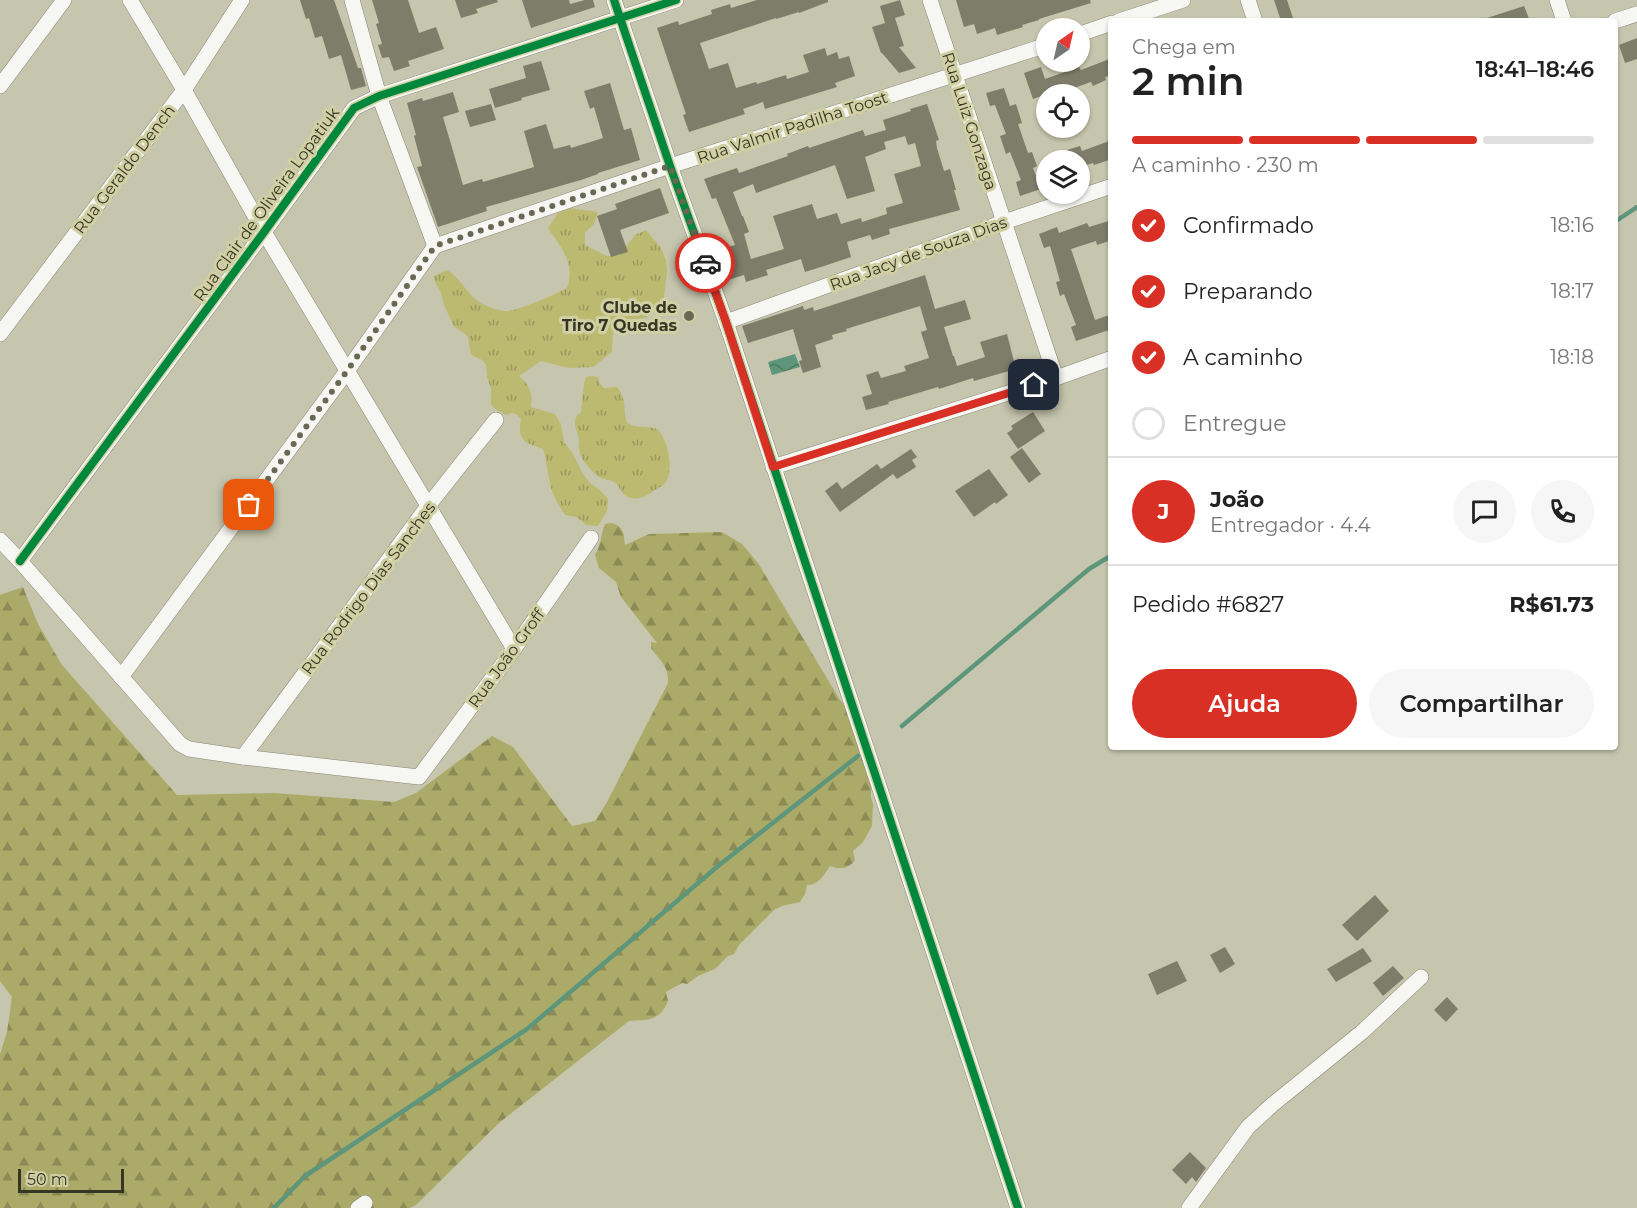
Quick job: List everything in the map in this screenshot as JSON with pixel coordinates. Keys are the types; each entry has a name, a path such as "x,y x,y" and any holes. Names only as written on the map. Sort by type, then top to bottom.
{"street":[{"path":"0,86 64,0"},
{"path":"130,0 264,232 514,649"},
{"name":"Rua Geraldo Dench","path":"0,334 184,90 242,0"},
{"path":"122,677 347,371 435,246 379,96 352,0"},
{"path":"614,0 726,322 1018,1208"},
{"name":"Rua Clair de Oliveira Lopatiuk","path":"20,561 354,108 379,96 676,0"},
{"name":"Rua Luiz Gonzaga","path":"930,0 1056,378"},
{"path":"1128,18 1183,0"},
{"path":"1248,0 1254,18"},
{"path":"1557,0 1563,18"},
{"path":"1618,20 1637,14"},
{"path":"1090,31 1108,24"},
{"name":"Rua Valmir Padilha Toost","path":"435,246 670,166 1036,49"},
{"name":"Rua Jacy de Souza Dias","path":"726,322 1004,222 1108,187"},
{"path":"773,467 1108,359"},
{"name":"Rua Rodrigo Dias Sanches","path":"243,757 428,506 496,420"},
{"name":"Rua João Groff","path":"243,757 419,777 514,649 591,537"},
{"path":"0,540 180,744 189,749 243,757"},
{"path":"1189,1208 1248,1127 1362,1032 1421,977"}],"green space":[{"path":"570,208 598,212 594,224 585,233 585,245 607,256 620,254 635,235 646,230 661,248 666,260 664,297 658,307 646,318 622,321 613,329 612,352 593,367 569,368 541,361 519,376 530,390 531,407 555,414 561,424 564,442 583,474 608,499 607,511 598,526 586,525 577,517 565,515 552,492 543,449 523,440 520,432 521,419 518,415 513,413 506,415 491,404 491,388 486,365 482,360 471,355 468,337 454,327 434,276 447,270 476,300 488,307 503,311 537,302 562,291 567,288 570,271 566,256 548,228 558,213"},
{"path":"586,377 598,377 604,388 617,387 620,391 624,400 627,423 656,429 665,441 670,462 666,482 645,496 630,498 626,496 616,483 594,473 580,454 575,419 581,412"},
{"path":"611,523 621,528 625,545 649,534 722,532 742,544 758,563 840,700 853,715 871,784 873,804 872,826 863,842 853,851 855,860 844,868 830,866 818,881 807,885 800,902 774,910 739,945 734,954 728,956 715,969 666,992 668,1001 657,1016 648,1020 629,1021 500,1122 416,1205 410,1208 0,1208 0,1054 7,1032 12,997 0,981 0,595 23,587 38,624 62,665 177,795 274,793 394,802 416,793 492,736 513,747 572,826 595,821 668,683 665,668 651,648 651,642 657,643 621,597 616,582 599,568 595,555 605,524"}],"water":[{"path":"795,354 800,367 772,375 768,362"}],"building":[{"path":"300,0 334,0 366,86 351,90 341,55 329,59 322,36 315,38"},
{"path":"372,0 408,0 419,33 436,27 444,49 408,61 410,66 394,71 389,57 382,58 378,45 382,44 376,24 379,23"},
{"path":"455,0 497,0 498,2 476,9 478,13 461,18"},
{"path":"522,0 569,0 570,4 593,0 595,7 531,28"},
{"path":"757,0 828,0 828,2 700,43 709,69 728,63 736,88 786,75 787,79 809,72 803,55 825,48 827,56 837,52 839,59 849,56 855,76 835,83 837,87 765,109 763,102 743,109 745,114 689,132 683,115 686,114 657,28 678,21 679,25 712,14 711,10 730,4 731,8"},
{"path":"900,0 905,15 895,18 904,46 899,47 916,68 899,73 881,53 872,27 885,23 880,6"},
{"path":"956,0 1090,0 1091,3 1036,18 1036,21 1022,25 1023,27 997,35 995,28 977,34 974,24 964,27"},
{"path":"1274,0 1287,0 1293,18 1280,18"},
{"path":"1524,6 1529,18 1487,18"},
{"path":"1637,38 1637,59 1625,63 1619,45"},
{"path":"1108,60 1106,80 1093,86 1091,82 1036,84 1036,98 1033,99 1024,73 1036,69 1036,72 1043,72 1045,79 1065,72 1090,72 1090,67"},
{"path":"541,61 550,90 495,108 489,89 526,78 523,66"},
{"path":"610,83 624,130 631,128 640,160 581,180 486,207 487,211 438,227 417,167 422,166 407,103 453,92 459,112 443,117 463,185 482,179 483,182 534,167 524,131 546,124 554,149 570,145 571,148 603,138 594,107 590,109 584,91"},
{"path":"1004,88 1010,106 1016,104 1022,123 1018,124 1028,153 1032,152 1036,163 1033,168 1036,176 1036,191 1020,196 1016,182 1021,180 1010,152 1006,154 1000,136 1006,134 995,105 990,106 986,93"},
{"path":"491,104 496,120 470,127 465,111"},
{"path":"927,104 939,140 936,141 937,148 944,171 950,169 960,210 889,229 890,234 872,240 870,235 847,242 851,257 805,272 801,259 766,270 768,275 746,282 744,275 728,280 724,270 731,268 725,248 735,245 716,198 712,199 704,179 737,168 739,173 788,156 787,154 808,146 809,148 863,130 865,136 886,130 883,120 911,111 910,109","holes":["905,136 908,145 915,143 921,166 894,174 903,203 886,208 887,214 862,222 861,218 841,224 837,213 817,219 812,204 773,216 784,249 751,259 744,234 749,232 733,192 753,184 756,193 835,165 847,199 875,191 865,157 886,149 884,142"]},
{"path":"1108,141 1108,160 1094,165 1090,164 1090,150 1085,150"},
{"path":"1080,146 1082,150 1067,150"},
{"path":"660,188 669,213 620,230 628,252 611,257 597,216 617,209 615,204"},
{"path":"1108,221 1108,241 1097,245 1096,241 1071,249 1095,320 1108,315 1108,330 1076,341 1071,327 1076,325 1064,294 1060,296 1056,282 1060,281 1050,246 1044,248 1039,234 1057,227 1059,233 1087,223 1089,227"},
{"path":"925,275 935,309 965,300 971,319 944,327 957,366 985,357 980,342 1007,334 1016,369 974,381 973,378 939,389 938,387 866,410 862,397 872,394 866,375 878,371 881,378 906,371 904,366 929,358 921,332 927,330 920,306 832,335 833,339 815,345 821,367 803,373 799,361 802,360 793,329 748,343 742,326 803,306 804,310 813,307 814,311"},
{"path":"1033,412 1045,431 1018,449 1007,433 1013,429 1011,426"},
{"path":"1022,448 1041,474 1029,483 1010,457"},
{"path":"911,449 917,457 912,460 916,467 897,479 893,474 840,512 825,491 837,482 842,489 877,464 881,469"},
{"path":"989,469 1008,495 974,517 955,491"},
{"path":"1375,895 1389,911 1357,941 1342,925"},
{"path":"1225,947 1235,964 1220,973 1210,955"},
{"path":"1363,948 1372,961 1336,982 1327,969"},
{"path":"1177,961 1187,981 1157,995 1148,974"},
{"path":"1393,966 1404,978 1383,996 1373,983"},
{"path":"1447,997 1458,1009 1446,1022 1434,1010"},
{"path":"1190,1152 1206,1168 1196,1182 1192,1177 1186,1184 1172,1170"}],"waterway":[{"path":"1618,220 1637,207"},
{"path":"902,726 1089,569 1108,557"},
{"path":"274,1208 305,1176 527,1029 718,866 858,756"}],"cycle path":[{"path":"614,0 726,322 1018,1208"},
{"path":"20,561 354,108 379,96 676,0"}],"way so far":[{"path":"249,505 435,246 670,166 705,263"}],"place":[{"name":"Clube de Tiro 7 Quedas","path":"689,316"}],"route":[{"path":"705,263 773,467 1034,385"}]}
